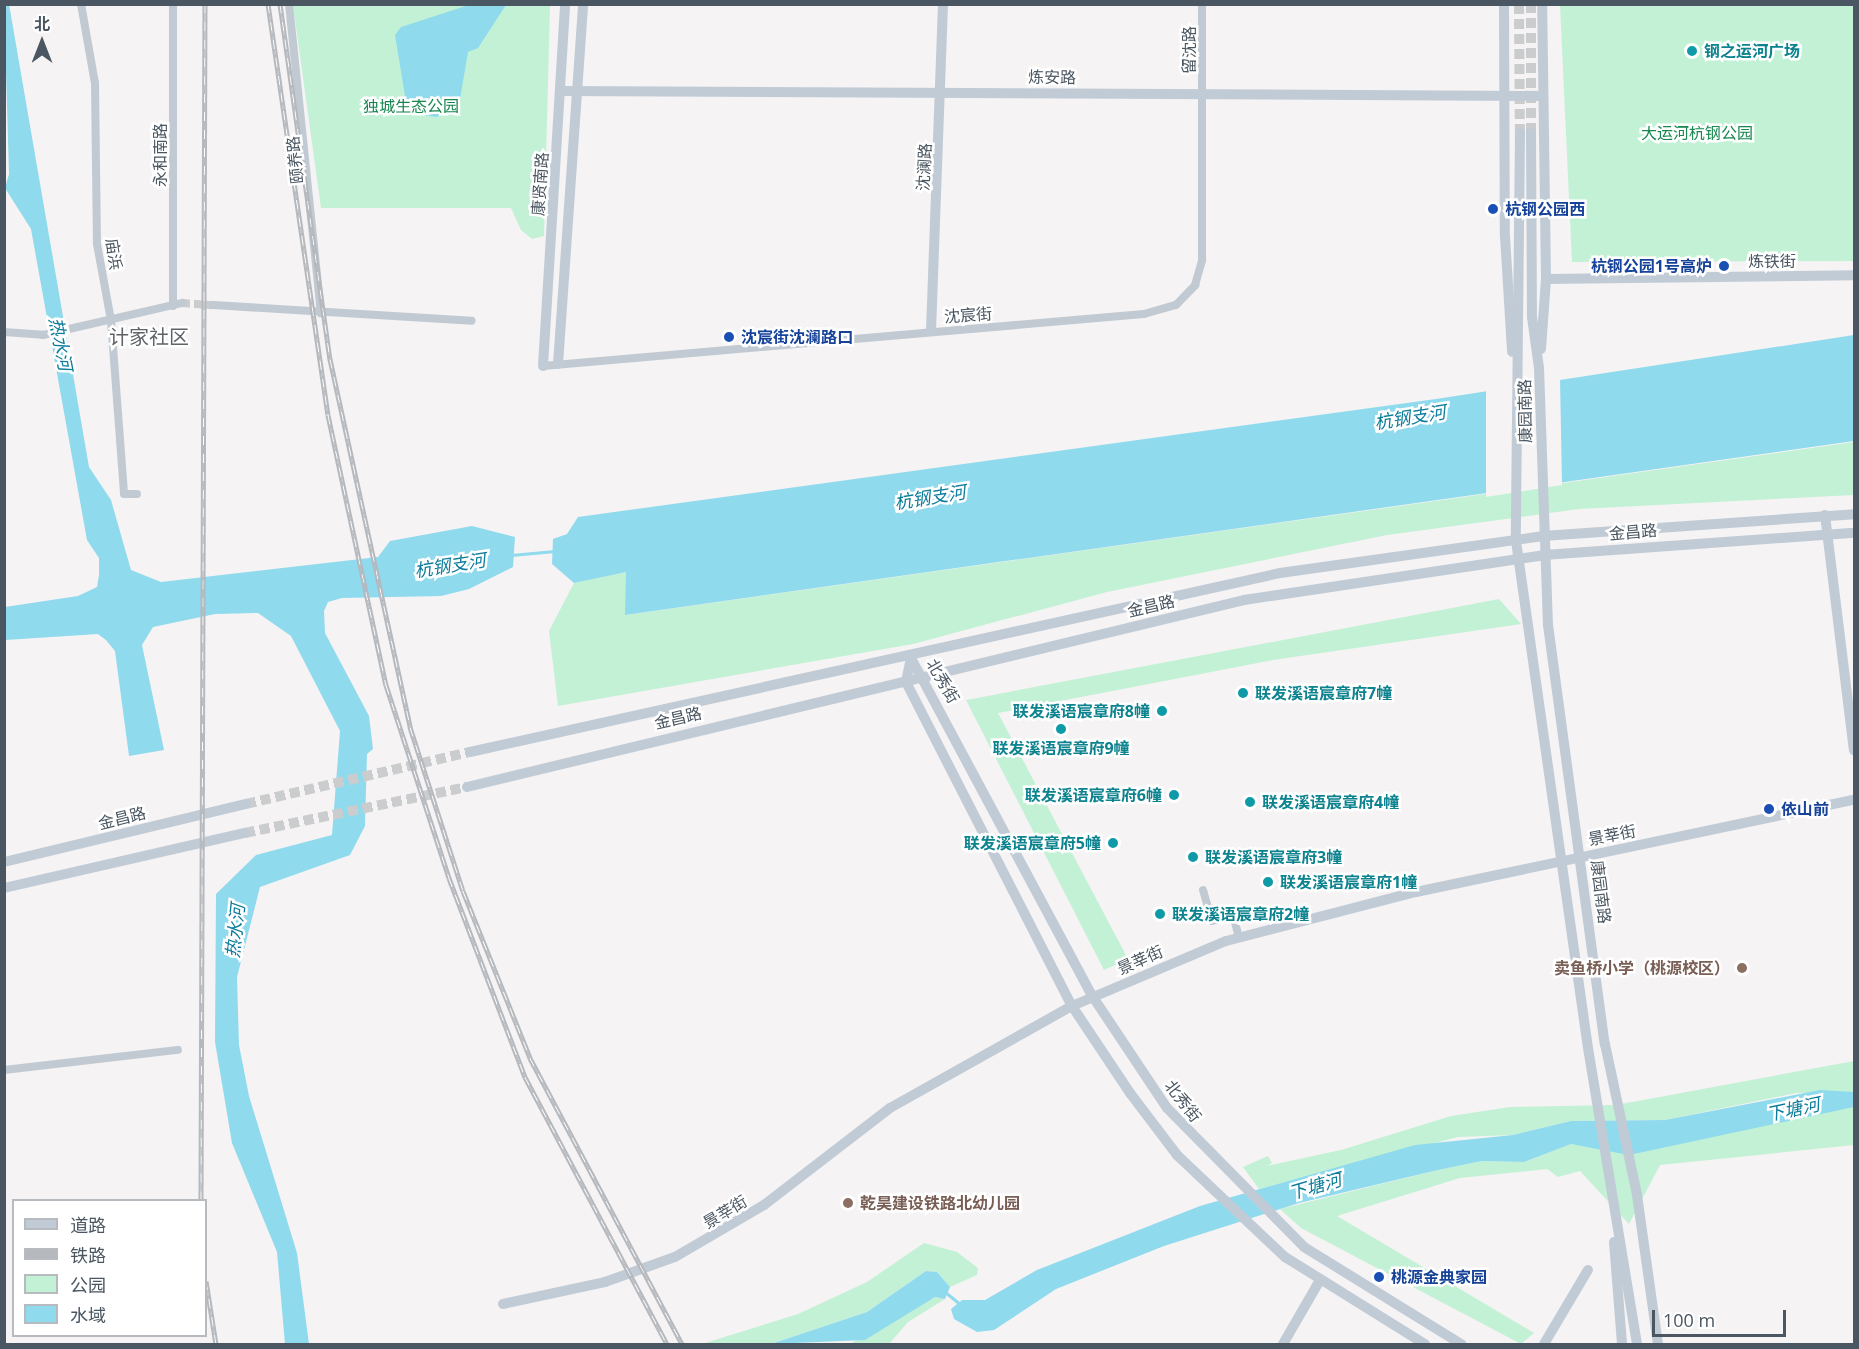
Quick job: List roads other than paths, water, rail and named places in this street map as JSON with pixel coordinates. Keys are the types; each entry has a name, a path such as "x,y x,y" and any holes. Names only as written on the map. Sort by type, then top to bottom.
{"main road":[{"name":"康贤南路","path":"543,366 565,4"},
{"name":"康贤南路","path":"558,364 583,4"},
{"name":"沈澜路","path":"931,331 943,90 943,4"},
{"name":"康园南路","path":"1504,4 1507,304 1514,370 1516,541 1615,1226 1637,1344"},
{"name":"康园南路","path":"1542,4 1546,279 1539,368 1544,555 1581,856 1613,1089 1629,1155 1658,1344"},
{"name":"炼安路","path":"561,91 943,90 1202,95 1543,96"},
{"name":"康园南路","path":"1514,370 1520,318 1525,133 1532,317 1539,368"},
{"name":"炼铁街","path":"1546,279 1854,275"},
{"name":"金昌路","path":"470,752 911,658 1280,573 1543,536 1854,514"},
{"path":"1825,515 1854,750"},
{"name":"金昌路","path":"467,787 1244,600 1544,555 1854,533"},
{"name":"北秀街","path":"911,658 926,678 1094,998 1167,1108 1304,1247 1461,1344"},
{"name":"北秀街","path":"911,658 906,682 1072,1006 1177,1155 1251,1225 1320,1280"},
{"name":"景莘街","path":"503,1304 650,1268 723,1233 890,1108 1072,1006 1239,937 1563,860 1854,800"},
{"name":"金昌路","path":"4,862 246,804"},
{"path":"4,888 245,833"},
{"path":"1615,1226 1622,1344"},
{"path":"1544,1344 1587,1270"},
{"path":"1283,1344 1320,1280 1425,1344"}],"street":[{"name":"庙浜","path":"81,4 95,83 97,244 111,320 124,494 137,494"},
{"name":"永和南路","path":"173,4 173,306"},
{"name":"颐养路","path":"290,4 321,313"},
{"name":"留沈路","path":"1202,4 1202,95"},
{"name":"沈宸街","path":"543,366 1144,314 1187,297 1202,260 1202,95"},
{"path":"4,332 43,334 182,303"},
{"path":"213,305 472,321"},
{"path":"1203,890 1212,921 1233,915 1239,937"},
{"path":"4,1070 178,1050"}],"water":[{"name":"热水河","path":"9,4 89,467 111,500 131,570 161,582 378,557 390,541 472,526 515,537 513,567 469,589 441,596 342,598 328,602 324,611 325,633 369,716 373,749 367,754 365,826 350,855 260,887 237,977 239,1045 249,1096 297,1253 309,1344 285,1344 277,1252 232,1143 215,1042 216,894 256,855 332,835 340,731 291,636 258,613 215,614 153,627 142,645 164,750 129,756 115,651 106,640 98,634 5,640 5,607 78,596 97,587 99,575 99,558 87,540 31,229 5,188 9,174 4,5"},
{"path":"472,4 506,5 478,48 468,52 459,105 437,117 417,114 405,96 395,35 401,27"},
{"path":"1854,335 1854,441 625,615 626,572 574,583 552,564 553,539 567,534 578,517 1436,399"},
{"path":"1820,1090 1854,1092 1854,1107 1629,1155 1571,1144 1524,1162 1482,1161 1299,1203 1164,1246 1056,1289 994,1330 977,1332 954,1319 951,1309 962,1300 985,1300 1037,1270 1200,1206 1415,1145 1513,1135 1571,1121 1665,1120"},
{"path":"926,1271 937,1272 950,1287 945,1299 935,1297 865,1340 771,1344 867,1312"}],"waterway":[{"name":"杭钢支河","path":"511,555 555,551"},
{"name":"下塘河","path":"945,1292 961,1305"}],"tunnel":[{"path":"1519,4 1520,133"},
{"path":"1531,4 1531,133"},
{"path":"182,303 213,305"},
{"path":"246,804 470,752"},
{"path":"245,833 467,787"}],"railway":[{"path":"201,1199 205,4"},
{"path":"268,4 328,415 386,685 449,878 525,1077 667,1344"},
{"path":"280,4 330,359 410,727 463,891 530,1058 682,1344"},
{"path":"207,1287 216,1344"}],"place":[{"name":"钢之运河广场","path":"1692,51"},
{"name":"杭钢公园西","path":"1493,209"},
{"name":"杭钢公园1号高炉","path":"1724,266"},
{"name":"沈宸街沈澜路口","path":"729,337"},
{"name":"联发溪语宸章府7幢","path":"1243,693"},
{"name":"联发溪语宸章府8幢","path":"1162,711"},
{"name":"联发溪语宸章府9幢","path":"1061,729"},
{"name":"联发溪语宸章府6幢","path":"1174,795"},
{"name":"联发溪语宸章府4幢","path":"1250,802"},
{"name":"依山前","path":"1769,809"},
{"name":"联发溪语宸章府5幢","path":"1113,843"},
{"name":"联发溪语宸章府3幢","path":"1193,857"},
{"name":"联发溪语宸章府1幢","path":"1268,882"},
{"name":"联发溪语宸章府2幢","path":"1160,914"},
{"name":"卖鱼桥小学（桃源校区）","path":"1742,968"},
{"name":"乾昊建设铁路北幼儿园","path":"848,1203"},
{"name":"桃源金典家园","path":"1379,1277"}],"district":[{"name":"计家社区","path":"149,336"}],"park label":[{"name":"独城生态公园","path":"411,106"},
{"name":"大运河杭钢公园","path":"1697,133"}]}
